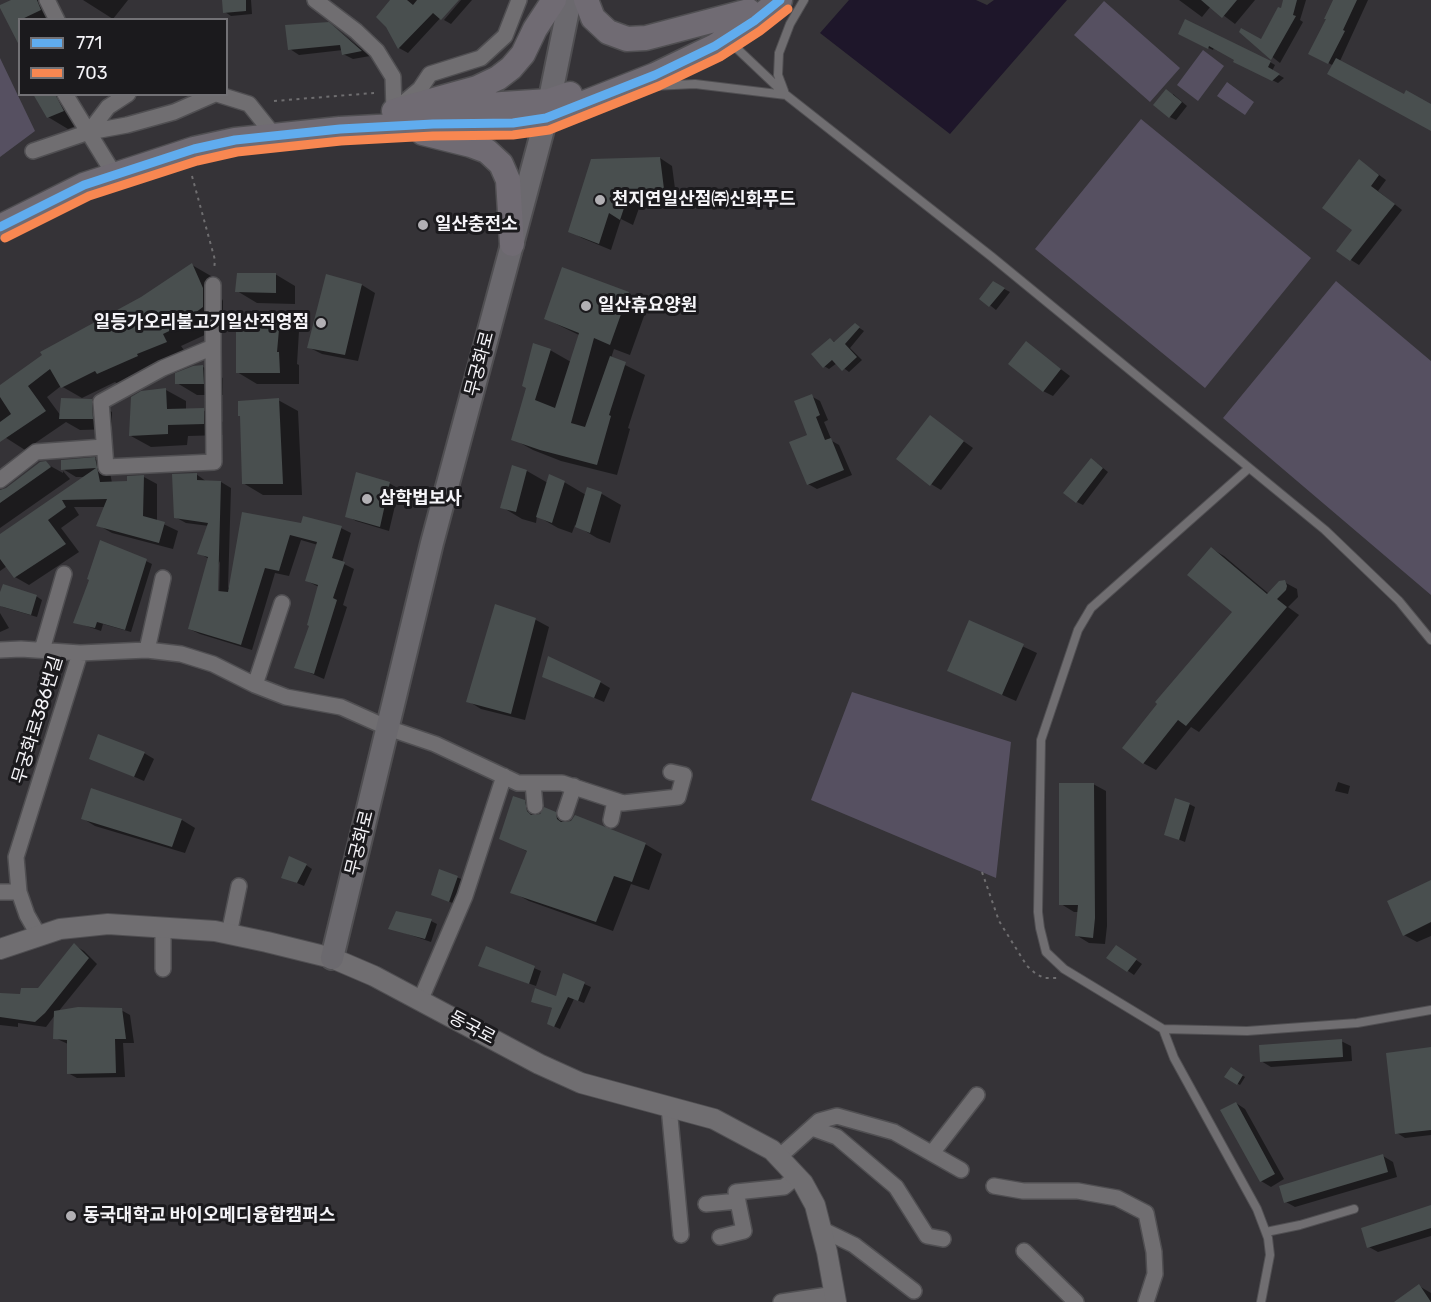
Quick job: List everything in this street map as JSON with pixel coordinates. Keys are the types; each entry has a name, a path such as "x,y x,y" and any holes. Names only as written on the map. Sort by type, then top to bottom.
{"main road":[{"path":"394,119 498,78 523,54 535,29 554,0"},
{"name":"무궁화로","path":"332,958 432,543 548,109 570,0"},
{"path":"586,0 593,18 608,32 627,39 646,38 756,5"},
{"path":"0,213 22,200 111,169 235,140 270,119 394,119 548,109 617,90 655,75 715,46 754,21 780,0"},
{"path":"548,109 656,63 720,30 756,5"},
{"path":"394,119 487,151 496,158 508,180 512,244"},
{"path":"0,227 111,169"}],"street":[{"path":"47,0 56,18"},
{"path":"315,0 356,31 377,51 393,77 394,119"},
{"path":"394,119 430,74 481,58 505,36 519,0"},
{"path":"66,96 111,169"},
{"path":"89,132 108,107 125,96"},
{"path":"33,152 89,132 127,125 174,112 211,96"},
{"path":"223,96 249,104 270,119"},
{"path":"213,285 214,462 106,467 101,402 163,368 213,347"},
{"path":"0,480 36,452 103,447"},
{"path":"42,650 64,574"},
{"path":"147,650 164,578"},
{"path":"255,685 282,603"},
{"name":"무궁화로386번길","path":"0,650 80,653 147,650 181,654 213,664 255,685 286,697 341,707 388,728"},
{"name":"무궁화로386번길","path":"39,936 27,915 19,892 16,857 80,653"},
{"path":"388,728 427,741 518,783 562,783 623,803 678,797 684,776 671,772"},
{"path":"420,1001 465,896 504,776"},
{"path":"533,783 535,806"},
{"path":"565,813 574,786"},
{"path":"611,820 615,801"},
{"path":"229,934 239,886"},
{"path":"0,892 19,892"},
{"name":"동국로","path":"0,949 60,929 108,924 229,934 332,958 374,976 539,1064 581,1083 714,1119 772,1150 797,1176 814,1205 836,1298"},
{"path":"163,927 163,969"},
{"path":"932,1153 977,1095"},
{"path":"669,1107 681,1235"},
{"path":"779,1156 819,1121 837,1116 894,1132 961,1170"},
{"path":"812,1128 837,1137 896,1187 927,1236 943,1239"},
{"path":"720,1237 744,1231 736,1192 784,1186 797,1176"},
{"path":"994,1186 1023,1191 1078,1191 1117,1198 1146,1214 1154,1252 1155,1274 1146,1302"},
{"path":"706,1203 738,1201"},
{"path":"821,1229 854,1245 914,1291"},
{"path":"1024,1251 1077,1302"},
{"path":"781,1302 836,1298"}],"lane":[{"path":"786,95 780,82 777,62 782,42 804,0"},
{"path":"726,38 786,95 992,257 1325,530 1399,601 1431,640"},
{"path":"617,90 694,84 786,95"},
{"path":"1249,468 1091,608 1078,630 1041,740 1040,928 1046,952 1052,960 1072,975 1163,1029 1247,1031 1333,1025 1431,1010"},
{"path":"1163,1029 1174,1058 1257,1209 1266,1232 1270,1255 1261,1302"},
{"path":"1266,1232 1300,1225 1354,1209"}],"path":[{"path":"270,119 374,93"},
{"path":"192,176 215,260 213,285"},
{"path":"982,873 999,921 1027,966 1036,974 1050,980 1072,975"}],"shaded area":[{"path":"849,0 976,0 987,5 994,0 1067,0 950,134 820,33"},
{"path":"1104,1 1180,68 1150,102 1074,35"},
{"path":"1203,50 1224,66 1198,101 1177,85"},
{"path":"0,58 35,131 0,157"},
{"path":"1227,82 1254,102 1245,115 1217,96"},
{"path":"1141,119 1311,258 1205,388 1035,249"},
{"path":"1336,281 1431,361 1431,595 1223,418"},
{"path":"852,692 1011,742 996,878 811,800"}],"building":[{"path":"11,0 37,0 41,10 24,18 18,18 18,43 0,8 0,5"},
{"path":"222,0 246,0 246,11 223,13"},
{"path":"390,0 407,0 413,5 417,0 459,0 441,20 433,13 398,49 386,27 376,17"},
{"path":"1201,0 1237,0 1222,18"},
{"path":"1283,0 1297,0 1293,15 1296,16 1271,60 1239,32 1241,28 1261,39 1278,7 1281,8"},
{"path":"1333,0 1357,0 1343,30 1345,31 1328,64 1308,54"},
{"path":"1185,19 1271,61 1268,67 1280,74 1272,81 1233,62 1234,60 1209,46 1208,49 1178,34"},
{"path":"329,22 362,51 342,55 340,45 288,50 285,25"},
{"path":"1336,58 1404,94 1406,90 1431,104 1431,131 1327,74"},
{"path":"1166,89 1182,102 1169,118 1153,105"},
{"path":"34,96 56,96 64,111 47,118"},
{"path":"660,157 664,189 630,190 620,220 609,213 599,244 568,232 591,159"},
{"path":"1359,159 1379,175 1371,186 1395,204 1350,261 1336,251 1352,230 1322,208"},
{"path":"192,263 203,288 203,307 188,318 190,321 163,334 167,342 97,374 95,371 61,388 50,369 28,386 46,411 0,442 0,422 11,414 0,397 0,385 42,355 40,352 141,297"},
{"path":"562,267 629,292 610,345 594,338 571,423 585,427 610,356 626,362 609,415 611,416 597,465 511,440 526,388 522,386 533,343 551,349 535,400 555,408 579,333 544,319"},
{"path":"237,273 276,273 276,293 235,292"},
{"path":"326,274 362,284 345,355 307,348"},
{"path":"993,281 1005,288 989,307 979,299"},
{"path":"236,318 280,318 277,352 279,352 280,373 236,373"},
{"path":"855,323 860,327 845,344 857,357 842,371 832,360 823,368 811,354 830,338 834,342"},
{"path":"1026,341 1061,369 1043,392 1008,364"},
{"path":"203,365 204,384 175,384 175,373"},
{"path":"166,388 167,409 204,408 204,424 168,425 168,434 129,436 131,397 141,391"},
{"path":"812,394 820,415 816,417 825,440 831,438 844,470 807,485 789,442 807,435 794,401"},
{"path":"61,398 92,399 93,419 59,419"},
{"path":"279,398 283,484 242,484 238,401"},
{"path":"930,415 964,441 930,486 896,459"},
{"path":"95,457 100,482 127,481 127,476 144,475 143,516 165,522 159,543 96,526 107,499 62,500 66,507 48,520 66,544 14,578 0,559 0,534 96,468 61,470 61,460"},
{"path":"1091,458 1103,468 1076,503 1063,493"},
{"path":"46,461 51,467 0,503 0,490 6,488 40,462"},
{"path":"512,465 527,470 516,512 500,508"},
{"name":"삼학법보사","path":"356,472 390,482 380,527 345,517"},
{"path":"197,473 197,480 221,481 218,591 228,592 242,512 301,523 303,516 342,526 332,558 345,562 333,598 337,600 314,674 294,668 309,626 307,625 318,585 305,581 317,542 290,535 279,571 265,568 241,645 188,629 208,557 197,554 208,523 174,518 172,474"},
{"path":"549,474 565,481 552,523 536,517"},
{"path":"587,487 602,492 590,533 575,527"},
{"path":"100,540 147,559 125,630 97,622 95,628 73,623 89,580 87,579"},
{"path":"1211,547 1267,594 1279,581 1285,580 1286,590 1277,599 1287,607 1186,726 1178,720 1143,764 1122,748 1157,704 1155,702 1232,612 1187,575"},
{"path":"3,584 37,595 31,615 0,606 0,592"},
{"path":"495,604 536,618 511,714 466,702"},
{"path":"969,620 1024,644 1002,695 947,671"},
{"path":"548,656 601,681 594,698 542,677"},
{"path":"98,734 145,752 134,777 89,759"},
{"path":"1059,783 1094,783 1095,918 1093,938 1075,936 1078,905 1059,905"},
{"path":"91,788 182,819 172,847 81,819"},
{"path":"513,796 525,800 527,811 531,815 540,814 544,807 556,812 557,819 561,822 571,821 575,815 646,843 632,882 614,876 596,922 510,893 527,851 499,839"},
{"path":"1175,798 1190,803 1179,840 1164,835"},
{"path":"289,856 307,864 297,883 281,878"},
{"path":"439,869 458,876 449,902 431,895"},
{"path":"1431,880 1431,922 1403,936 1387,901"},
{"path":"396,911 432,919 425,939 388,929"},
{"path":"74,943 89,958 45,1013 35,1022 0,1017 0,993 20,994 21,988 38,988"},
{"path":"1116,945 1137,959 1127,972 1106,958"},
{"path":"486,946 535,966 529,984 478,966"},
{"path":"563,973 585,982 578,1001 568,997 554,1027 547,1024 552,1008 531,1002 535,988 556,996"},
{"path":"78,1007 122,1008 126,1039 115,1039 116,1073 67,1074 67,1040 53,1039 54,1011"},
{"path":"1342,1039 1343,1057 1260,1062 1259,1045"},
{"path":"1431,1047 1431,1130 1395,1134 1386,1053"},
{"path":"1231,1067 1243,1075 1237,1085 1224,1077"},
{"path":"1236,1102 1275,1174 1260,1182 1220,1110"},
{"path":"1383,1154 1388,1172 1284,1203 1279,1186"},
{"path":"1431,1205 1431,1228 1367,1248 1361,1228"},
{"path":"1419,1284 1431,1302 1394,1302"}],"transit line":[{"name":"771","path":"0,227 84,185 194,149 235,140 340,129 513,123 546,118 655,75 715,46 754,21 780,0"},
{"name":"703","path":"5,238 89,196 197,161 237,152 341,141 513,135 549,130 659,86 720,57 760,31 788,9"}],"place":[{"name":"천지연일산점㈜신화푸드","path":"600,200"},
{"name":"일산충전소","path":"423,225"},
{"name":"일산휴요양원","path":"586,306"},
{"name":"일등가오리불고기일산직영점","path":"321,323"},
{"name":"삼학법보사","path":"367,499"},
{"name":"동국대학교 바이오메디융합캠퍼스","path":"71,1216"}]}
